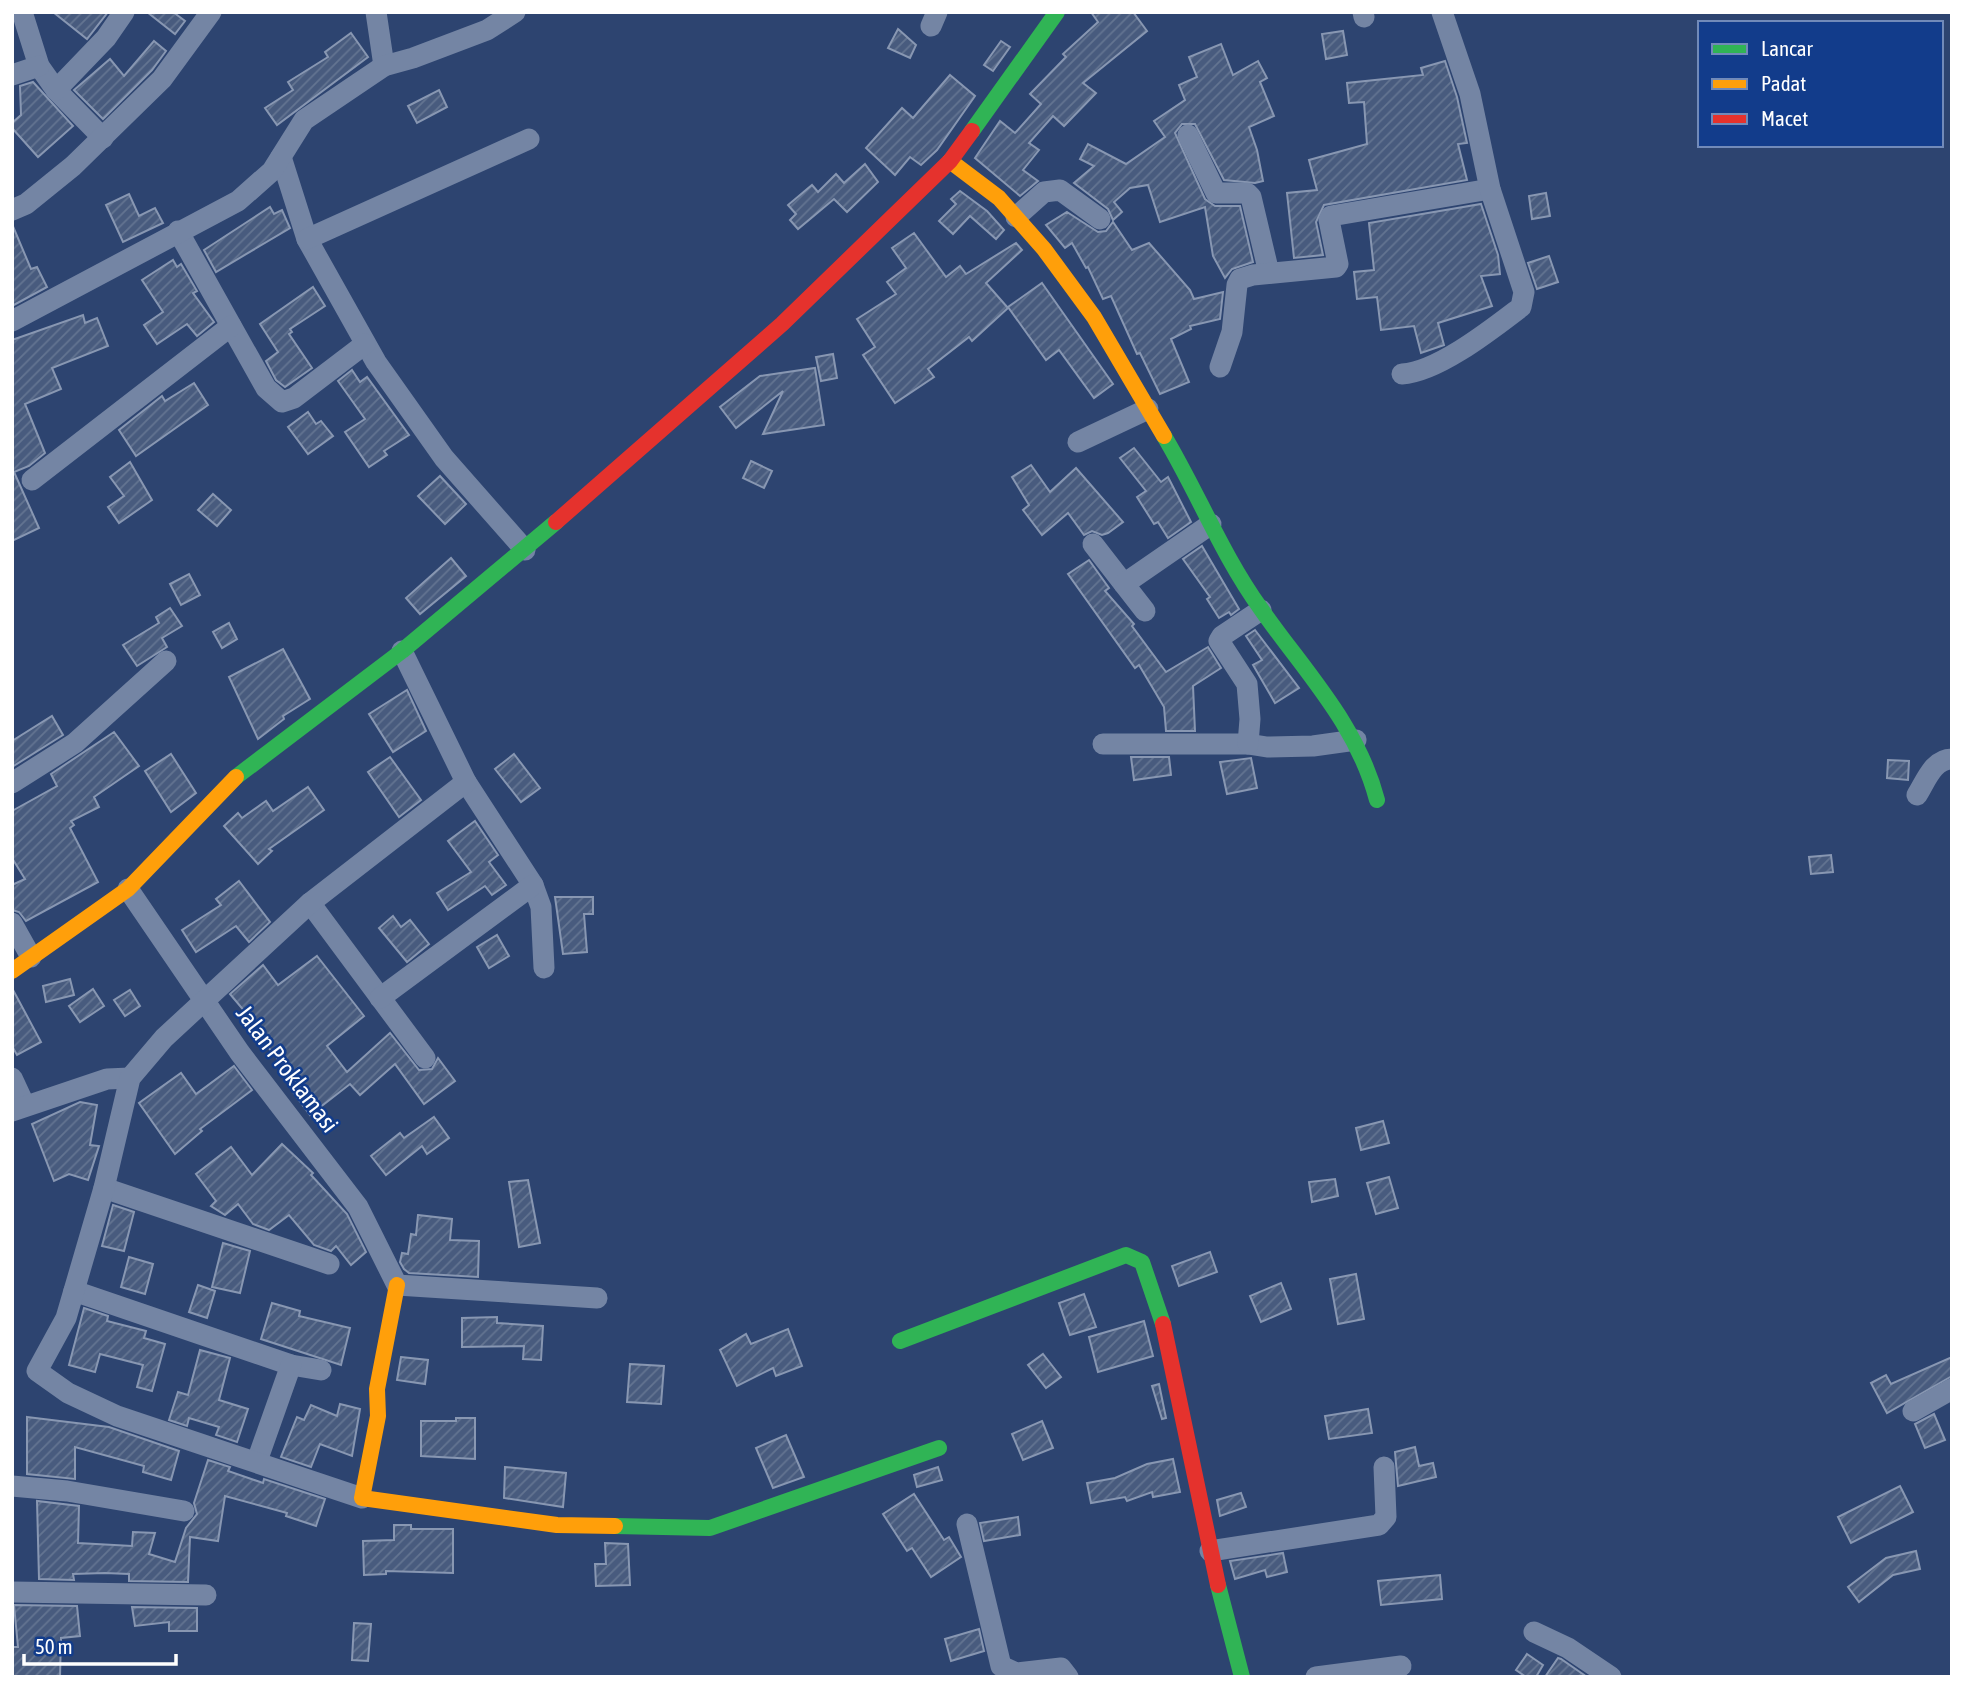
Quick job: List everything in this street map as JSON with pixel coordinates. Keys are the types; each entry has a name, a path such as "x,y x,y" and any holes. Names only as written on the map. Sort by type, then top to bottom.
{"street":[{"path":"22,12 38,66 56,90 103,138"},
{"path":"56,90 106,38 124,12"},
{"path":"12,210 26,204 103,138 162,79 211,12"},
{"path":"376,12 384,66"},
{"path":"12,321 250,193 281,157 304,120 384,66 487,30 515,12"},
{"path":"12,971 128,889 230,782 402,651 525,550 782,324 950,161 1057,12"},
{"path":"1402,374 1431,366 1521,307 1524,292 1490,189 1470,94 1442,12"},
{"path":"12,75 38,66"},
{"path":"1188,135 1216,193 1247,193 1251,197 1269,273"},
{"path":"306,239 529,139"},
{"path":"281,157 306,239 365,344 444,458 525,550"},
{"path":"950,161 999,198 1094,317 1148,409 1211,524 1224,554 1261,610 1356,740 1369,769 1377,800"},
{"path":"1016,217 1044,192 1054,189 1060,190 1100,219"},
{"path":"1220,367 1232,331 1237,285 1246,276 1336,267 1338,264 1329,220 1333,215 1490,189"},
{"path":"178,231 266,388 282,402 294,398 365,344"},
{"path":"32,480 231,327"},
{"path":"1078,442 1148,409"},
{"path":"1124,584 1211,524"},
{"path":"1093,544 1145,611"},
{"path":"1248,744 1250,719 1247,684 1219,642 1222,636 1261,610"},
{"path":"402,651 466,782 533,885 541,907 544,968"},
{"path":"12,783 75,743 166,661"},
{"path":"1103,744 1248,744 1268,747 1313,746 1356,740"},
{"path":"1917,794 1935,765 1952,759"},
{"path":"466,782 310,903 164,1038 130,1077 104,1188 66,1318 37,1371 68,1393 117,1416 362,1498 557,1525 710,1528 939,1448"},
{"path":"380,998 533,885"},
{"name":"Jalan Proklamasi","path":"128,889 240,1053 358,1207 382,1249 397,1285"},
{"path":"310,903 425,1058"},
{"path":"12,923 31,957"},
{"path":"12,1079 19,1108 107,1079 130,1077"},
{"path":"104,1188 329,1264"},
{"path":"900,1341 1126,1255 1142,1262 1158,1303 1185,1413 1210,1551 1242,1677"},
{"path":"362,1498 378,1416 377,1389 397,1285 597,1298"},
{"path":"74,1291 291,1365 321,1370"},
{"path":"257,1461 291,1365"},
{"path":"1913,1411 1952,1390"},
{"path":"1210,1551 1379,1525 1386,1517 1384,1468"},
{"path":"12,1486 66,1491 184,1511"},
{"path":"967,1524 1001,1666 1016,1673 1061,1668 1068,1677"},
{"path":"12,1592 206,1595"},
{"path":"1534,1632 1568,1648 1611,1677"},
{"path":"1316,1677 1401,1666"}],"building":[{"path":"53,12 108,12 87,39"},
{"path":"147,12 173,12 185,21 175,34"},
{"path":"1091,12 1133,12 1147,31 1083,83 1096,93 1064,126 1053,116 1029,143 1039,150 1023,170 1038,181 1020,196 975,158 1000,121 1015,133 1041,104 1030,94 1066,57 1063,54 1098,22"},
{"path":"898,29 916,45 910,58 888,48"},
{"path":"1343,31 1347,55 1326,59 1322,34"},
{"path":"351,33 368,57 277,125 265,108 293,90 288,82 328,57 325,52"},
{"path":"154,41 166,51 152,70 103,119 74,90 110,59 124,76"},
{"path":"1001,41 1010,47 993,71 984,65"},
{"path":"1221,44 1233,75 1258,61 1267,78 1260,82 1274,116 1249,127 1263,181 1255,183 1224,180 1195,124 1182,124 1175,133 1205,199 1215,206 1240,206 1253,262 1232,269 1225,278 1213,256 1205,207 1160,222 1148,185 1130,188 1114,202 1122,212 1113,220 1108,209 1074,183 1094,166 1080,159 1088,144 1126,164 1165,137 1154,121 1185,100 1179,85 1197,77 1189,57"},
{"path":"1445,61 1457,97 1467,143 1458,144 1467,180 1324,205 1316,222 1323,255 1294,258 1287,193 1317,190 1309,160 1367,144 1364,102 1349,103 1347,83 1423,75 1421,68"},
{"path":"950,75 975,96 937,150 921,165 910,157 895,175 866,148 902,108 913,118"},
{"path":"33,82 73,126 38,157 12,128 12,123 21,115 20,86"},
{"path":"439,90 447,107 417,123 408,106"},
{"path":"865,164 878,182 847,212 834,199 798,229 790,220 796,214 788,205 812,185 818,192 836,174 844,183"},
{"path":"960,191 987,211 1004,230 996,239 970,216 953,234 939,221 956,204 951,199"},
{"path":"1546,193 1550,216 1532,219 1529,196"},
{"path":"129,194 139,216 155,208 163,223 123,242 106,205"},
{"path":"1481,204 1498,255 1500,274 1481,276 1492,306 1438,323 1444,345 1421,353 1414,326 1381,330 1377,297 1357,299 1354,272 1374,270 1369,223"},
{"path":"270,207 274,214 282,210 290,228 216,272 204,250"},
{"path":"1067,212 1098,232 1106,231 1113,222 1132,250 1149,243 1190,290 1194,299 1223,292 1220,319 1190,326 1191,329 1171,339 1189,382 1160,394 1140,353 1137,354 1111,296 1103,299 1088,267 1086,268 1072,243 1065,248 1046,225"},
{"path":"12,224 31,269 37,267 47,287 12,306"},
{"path":"914,233 946,277 960,266 966,274 1016,243 1022,250 986,283 1008,308 972,341 969,337 928,369 934,377 895,403 863,355 875,347 857,319 896,294 887,282 906,268 892,248"},
{"path":"1549,256 1558,282 1537,289 1528,263"},
{"path":"173,260 177,267 181,264 197,291 193,293 214,322 197,336 187,324 157,344 144,325 163,312 142,280"},
{"path":"1042,283 1113,384 1094,398 1059,350 1046,360 1008,307"},
{"path":"313,287 325,306 290,329 292,332 289,334 312,368 285,387 276,380 266,361 278,352 260,324"},
{"path":"83,315 85,323 97,318 108,346 52,368 61,389 25,404 45,453 29,466 14,472 39,528 12,541 12,340"},
{"path":"833,354 837,378 821,381 816,357"},
{"path":"815,368 824,425 763,434 783,391 736,428 720,407 760,376"},
{"path":"352,370 360,382 367,377 409,435 384,451 387,455 369,467 345,432 365,419 338,381"},
{"path":"194,383 208,405 136,456 119,430 162,396 165,401"},
{"path":"308,412 316,424 321,421 333,436 308,454 288,427"},
{"path":"1134,448 1161,482 1168,477 1191,522 1168,538 1158,522 1154,524 1137,497 1146,491 1120,458"},
{"path":"751,461 772,471 764,488 743,478"},
{"path":"130,462 152,500 119,523 108,507 124,496 110,477"},
{"path":"1031,465 1050,492 1076,468 1123,522 1102,535 1092,531 1084,535 1068,513 1042,535 1023,510 1029,505 1012,477"},
{"path":"440,476 466,504 445,524 418,496"},
{"path":"213,494 231,510 217,526 198,510"},
{"path":"1202,546 1239,609 1231,615 1229,612 1219,618 1207,599 1210,597 1183,559"},
{"path":"451,558 466,576 420,614 406,598"},
{"path":"1089,560 1109,588 1105,591 1134,624 1132,626 1166,672 1208,647 1221,668 1193,686 1195,731 1166,731 1164,707 1139,665 1135,668 1068,574"},
{"path":"189,574 200,595 181,605 170,584"},
{"path":"170,608 182,626 162,638 167,647 137,666 123,645 159,623 156,617"},
{"path":"229,623 237,639 222,648 213,632"},
{"path":"1255,630 1299,688 1275,703 1253,665 1262,660 1246,636"},
{"path":"283,649 310,699 283,716 284,719 258,739 229,677"},
{"path":"407,690 426,731 393,752 369,714"},
{"path":"52,716 63,735 12,767 12,741"},
{"path":"114,732 139,766 94,797 99,807 71,821 74,825 70,828 98,882 26,921 19,912 12,910 12,885 25,879 12,858 12,811 57,786 51,774"},
{"path":"171,754 196,793 171,812 145,771"},
{"path":"514,754 540,788 521,802 495,769"},
{"path":"390,757 421,800 399,817 368,772"},
{"path":"1131,757 1169,757 1171,775 1134,780"},
{"path":"1251,758 1257,788 1227,794 1220,762"},
{"path":"1888,760 1909,761 1908,780 1887,778"},
{"path":"308,787 324,810 269,849 272,851 258,864 224,826 238,813 242,818 266,801 273,811"},
{"path":"475,821 498,855 489,862 506,885 492,895 485,886 448,910 437,893 471,872 448,841"},
{"path":"1831,855 1833,872 1811,874 1809,857"},
{"path":"239,881 270,922 249,942 236,926 196,952 182,930 221,905 216,899"},
{"path":"555,897 593,897 593,914 584,914 587,952 563,954"},
{"path":"393,916 401,927 410,920 429,944 407,962 379,928"},
{"path":"497,935 509,956 489,968 477,947"},
{"path":"317,956 364,1016 327,1046 347,1072 390,1033 419,1070 432,1069 438,1058 455,1081 424,1104 395,1064 360,1095 350,1084 310,1115 293,1092 300,1086 263,1041 267,1038 230,994 263,965 278,985"},
{"path":"70,979 74,995 46,1002 43,986"},
{"path":"12,988 41,1042 17,1055 12,1046"},
{"path":"93,989 104,1006 80,1022 69,1006"},
{"path":"130,990 140,1006 125,1016 114,1000"},
{"path":"234,1066 252,1090 200,1129 202,1131 175,1154 139,1103 181,1073 196,1094"},
{"path":"80,1102 97,1105 90,1145 99,1146 88,1180 69,1174 54,1181 32,1124"},
{"path":"434,1117 449,1138 427,1154 422,1146 386,1175 371,1156 400,1133 404,1138"},
{"path":"1383,1121 1389,1143 1361,1150 1356,1128"},
{"path":"282,1144 313,1173 311,1175 347,1214 366,1252 351,1265 336,1246 331,1251 314,1245 289,1215 269,1230 253,1224 238,1204 225,1215 211,1206 216,1201 196,1174 231,1147 252,1175"},
{"path":"1389,1177 1398,1208 1376,1214 1367,1183"},
{"path":"1335,1179 1338,1196 1312,1202 1309,1182"},
{"path":"528,1180 540,1243 519,1247 509,1182"},
{"path":"113,1205 134,1212 124,1251 102,1246"},
{"path":"418,1215 452,1219 450,1240 479,1241 478,1277 409,1273 404,1269 400,1262 402,1253 408,1254 411,1234 416,1235"},
{"path":"223,1243 250,1251 240,1293 212,1287"},
{"path":"1210,1252 1217,1272 1179,1286 1172,1266"},
{"path":"129,1257 153,1264 145,1294 121,1287"},
{"path":"1356,1274 1364,1319 1338,1324 1330,1279"},
{"path":"1281,1283 1291,1309 1261,1322 1250,1296"},
{"path":"198,1285 215,1291 207,1318 189,1312"},
{"path":"1084,1294 1096,1327 1070,1335 1059,1303"},
{"path":"272,1303 300,1311 299,1316 350,1328 341,1365 261,1339"},
{"path":"84,1308 108,1316 107,1321 146,1331 144,1338 165,1344 152,1391 137,1387 143,1365 100,1354 95,1372 69,1365"},
{"path":"497,1317 497,1323 543,1326 541,1360 523,1359 524,1346 462,1347 462,1318"},
{"path":"1144,1321 1153,1356 1098,1372 1089,1337"},
{"path":"788,1329 802,1366 776,1376 773,1368 737,1386 720,1350 746,1334 751,1344"},
{"path":"200,1350 230,1358 219,1400 248,1409 237,1442 216,1435 219,1427 189,1418 187,1426 169,1420 178,1392 188,1395"},
{"path":"1043,1354 1061,1377 1046,1388 1028,1365"},
{"path":"401,1357 428,1360 425,1384 397,1380"},
{"path":"1952,1357 1952,1376 1887,1413 1871,1383 1886,1375 1891,1384"},
{"path":"630,1364 664,1366 661,1404 627,1402"},
{"path":"1159,1384 1166,1418 1162,1419 1152,1386"},
{"path":"340,1404 360,1409 352,1456 320,1444 311,1467 281,1457 297,1417 304,1420 311,1405 337,1416"},
{"path":"1368,1409 1372,1433 1329,1439 1325,1416"},
{"path":"1934,1414 1945,1440 1925,1448 1915,1424"},
{"path":"27,1417 109,1427 179,1451 171,1480 143,1472 144,1466 75,1447 75,1479 27,1474"},
{"path":"456,1418 475,1418 475,1459 421,1456 421,1421 456,1421"},
{"path":"1042,1421 1053,1448 1023,1460 1012,1434"},
{"path":"786,1435 804,1477 773,1488 756,1448"},
{"path":"1415,1447 1419,1466 1433,1463 1436,1477 1398,1486 1395,1452"},
{"path":"1173,1459 1180,1492 1153,1497 1152,1492 1127,1501 1125,1497 1091,1503 1087,1483 1115,1478 1147,1464"},
{"path":"208,1460 230,1467 228,1471 263,1483 264,1479 325,1499 316,1526 286,1516 287,1513 225,1496 218,1541 190,1537 188,1582 129,1581 129,1574 105,1573 73,1574 74,1580 39,1579 37,1501 79,1506 78,1543 132,1546 133,1532 155,1533 149,1554 175,1562 186,1528 197,1514 194,1503"},
{"path":"505,1467 566,1473 563,1507 504,1498"},
{"path":"938,1467 942,1480 917,1487 914,1475"},
{"path":"1900,1486 1913,1512 1851,1543 1838,1517"},
{"path":"1241,1493 1246,1507 1220,1516 1217,1500"},
{"path":"914,1494 944,1540 949,1537 961,1557 931,1577 912,1548 907,1551 883,1514"},
{"path":"1018,1517 1020,1535 984,1541 980,1523"},
{"path":"394,1525 411,1525 411,1529 453,1529 453,1573 386,1571 386,1574 364,1575 363,1541 394,1540"},
{"path":"605,1543 628,1544 630,1585 596,1586 595,1564 606,1564"},
{"path":"1916,1551 1920,1569 1893,1575 1859,1602 1848,1587 1886,1558"},
{"path":"1283,1553 1287,1572 1267,1577 1265,1570 1235,1579 1230,1561"},
{"path":"1440,1575 1442,1599 1381,1605 1378,1581"},
{"path":"14,1605 77,1606 80,1636 61,1638 60,1677 12,1677 12,1647 18,1647"},
{"path":"132,1607 197,1608 197,1631 169,1631 169,1622 135,1626"},
{"path":"354,1623 371,1624 368,1661 352,1660"},
{"path":"979,1629 984,1651 951,1661 945,1639"},
{"path":"1527,1654 1543,1665 1536,1677 1526,1677 1516,1670"},
{"path":"1558,1658 1561,1659 1587,1677 1545,1677"}],"traffic: fast":[{"path":"972,131 1057,12"},
{"path":"1164,436 1247,588 1343,723 1357,747 1377,800"},
{"path":"236,777 402,651 556,522"},
{"path":"900,1341 1126,1255 1142,1262 1163,1324"},
{"path":"615,1526 710,1528 939,1448"},
{"path":"1218,1585 1242,1677"}],"traffic: slow":[{"path":"950,161 999,198 1044,249 1094,317 1164,436"},
{"path":"12,971 128,889 236,777"},
{"path":"397,1285 377,1389 378,1416 362,1498 557,1525 615,1526"}],"traffic: jam":[{"path":"556,522 782,324 950,161 972,131"},
{"path":"1163,1324 1218,1585"}]}
